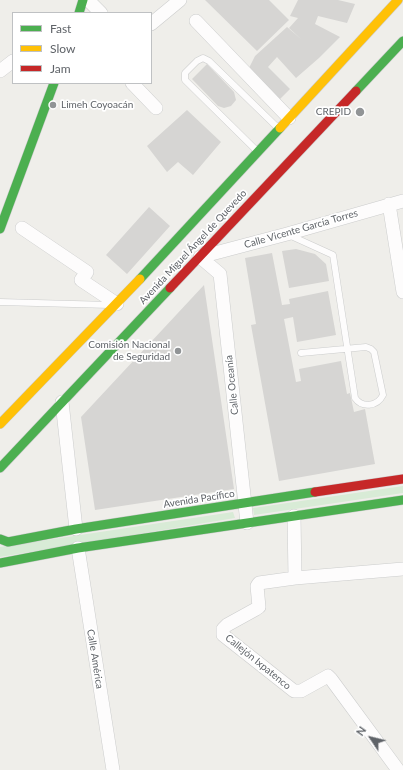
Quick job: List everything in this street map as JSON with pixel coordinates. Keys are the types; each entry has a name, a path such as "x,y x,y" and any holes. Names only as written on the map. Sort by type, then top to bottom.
{"main road":[{"name":"Avenida Miguel Ángel de Quevedo","path":"0,424 117,304 396,1"},
{"name":"Avenida Miguel Ángel de Quevedo","path":"0,468 403,41"},
{"path":"1,225 54,84"},
{"name":"Avenida Pacífico","path":"0,539 8,542 76,529 403,479"},
{"path":"0,563 78,548 403,500"}],"street":[{"path":"152,23 180,0"},
{"path":"81,6 98,12"},
{"path":"196,22 289,118"},
{"path":"0,72 12,62"},
{"path":"133,84 156,108"},
{"name":"Calle Vicente García Torres","path":"200,257 403,201"},
{"path":"389,204 403,292"},
{"path":"22,228 87,272 80,280 117,304"},
{"name":"Calle Oceanía","path":"200,257 220,274 247,523"},
{"path":"62,402 76,529"},
{"path":"294,516 295,578"},
{"name":"Calle América","path":"78,548 113,770"},
{"name":"Callejón Ixpatenco","path":"398,770 331,678 328,676 301,691 294,691 223,635 223,629 227,625 259,607 257,584 295,578 403,570"}],"lane":[{"path":"258,152 188,83 185,77 187,71 199,59 206,59 279,129"},
{"path":"287,234 333,255 348,349 355,398 359,403 364,405 376,403 380,400 382,395 374,352 371,349 348,349 301,353"},
{"path":"0,302 117,304"}],"green space":[{"path":"403,486 403,493 254,515 253,508"},
{"path":"233,512 235,518 0,557 0,547"}],"building":[{"path":"205,0 269,0 289,20 257,51"},
{"path":"298,0 338,0 355,4 347,23 318,16 315,24 340,37 296,78 277,57 268,67 290,89 278,101 248,70 255,56 287,27 301,39 289,28 298,18 290,16"},
{"path":"207,64 234,92 236,100 231,106 224,108 218,106 192,79"},
{"path":"187,110 221,142 193,175 178,162 167,172 147,146"},
{"path":"149,207 170,226 127,274 106,255"},
{"path":"296,249 315,254 326,264 329,281 289,288 282,251"},
{"path":"272,253 282,305 290,304 289,299 328,291 336,335 297,342 293,317 284,319 296,382 301,381 299,369 341,361 347,394 350,393 354,412 365,409 375,464 279,481 251,325 256,324 245,258"},
{"name":"Comisión Nacional de Seguridad","path":"204,285 234,489 95,510 81,417"}],"traffic: fast":[{"path":"79,12 83,0"},
{"path":"356,91 403,41"},
{"path":"0,229 54,84"},
{"path":"140,279 280,128"},
{"path":"0,468 170,288"},
{"path":"0,539 8,542 76,529 315,492"},
{"path":"0,563 78,548 403,500"}],"traffic: slow":[{"path":"280,128 398,0"},
{"path":"0,424 140,279"}],"traffic: jam":[{"path":"170,288 356,91"},
{"path":"315,492 403,479"}],"place":[{"name":"Limeh Coyoacán","path":"53,105"},
{"name":"CREPID","path":"360,112"},
{"name":"Comisión Nacional de Seguridad","path":"178,351"}]}
